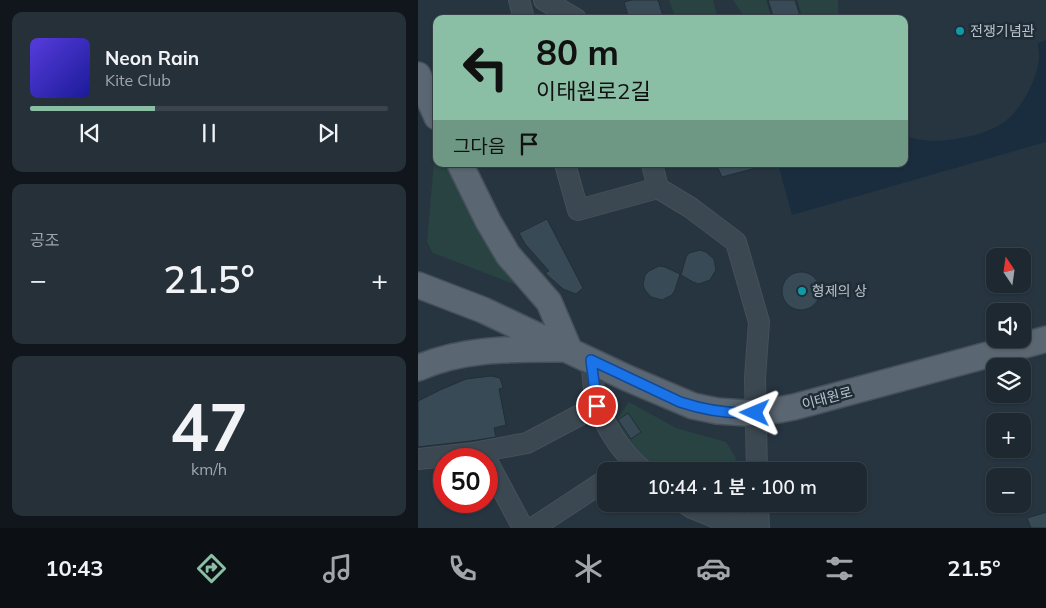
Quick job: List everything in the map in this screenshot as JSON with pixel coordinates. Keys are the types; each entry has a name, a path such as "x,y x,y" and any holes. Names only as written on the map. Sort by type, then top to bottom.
{"main road":[{"path":"418,75 433,108"},
{"path":"418,368 466,353 506,349 569,349 549,302 508,255 488,221 461,167"},
{"name":"이태원로","path":"418,285 483,310 680,402 717,411 755,413 794,407 1046,339"}],"street":[{"path":"519,0 523,15"},
{"path":"544,0 569,15"},
{"path":"566,167 578,210 658,188"},
{"path":"653,167 658,188 691,208 736,242 759,322 755,378 757,462"},
{"path":"591,360 597,406 628,462"},
{"path":"498,453 527,444 597,406"},
{"path":"418,459 433,459"},
{"path":"498,482 523,528"},
{"path":"533,528 597,486"},
{"path":"702,512 731,524 759,526 758,512"}],"green space":[{"path":"669,0 713,0 717,15 675,15"},
{"path":"733,0 766,0 771,15 743,15"},
{"path":"797,0 838,0 838,15 802,15"},
{"path":"434,167 451,167 522,287 433,253 427,242"},
{"path":"629,402 676,428 726,442 736,458 736,462 644,462 637,457 616,421"}],"water":[{"path":"1046,40 1046,142 792,215 779,167 908,167 908,136 929,141 941,141 993,129 1017,110 1028,93 1038,67 1038,43"}],"building":[{"path":"632,0 658,0 663,15 628,15 624,2"},
{"path":"768,0 795,0 800,15 773,15"},
{"path":"717,167 756,167 756,168 722,177"},
{"path":"547,219 583,288 576,294 563,289 545,273 549,271 525,244 519,233"},
{"path":"700,250 706,252 714,259 716,270 710,280 699,284 681,275 689,253"},
{"path":"659,266 680,274 672,295 662,300 651,297 643,285 645,275"},
{"name":"형제의 상","path":"801,272 814,278 820,291 814,304 801,310 788,304 782,291 788,278"},
{"path":"491,376 500,378 503,388 499,389 506,425 494,428 496,437 418,447 418,401 466,379"},
{"path":"628,413 641,432 631,439 618,420"},
{"path":"1047,512 1047,528 1031,528 1027,518"}],"place":[{"name":"전쟁기념관","path":"960,31"},
{"name":"형제의 상","path":"802,291"}],"route":[{"path":"597,406 591,360 680,402 705,410 755,413"}]}
